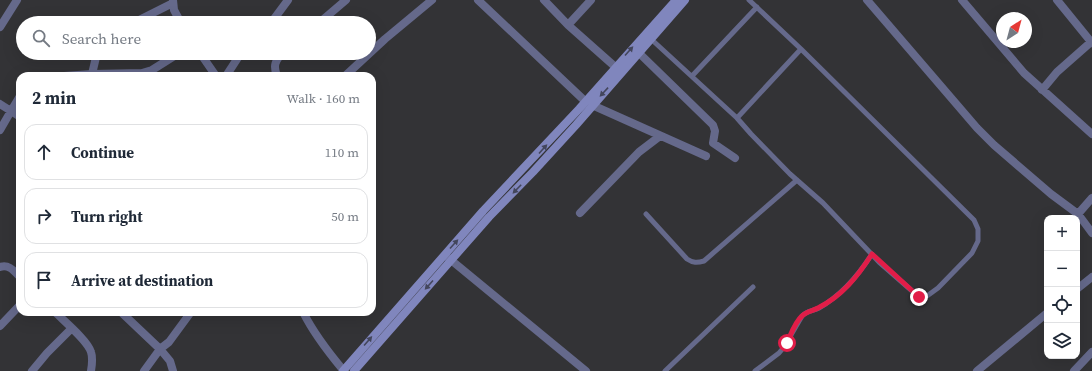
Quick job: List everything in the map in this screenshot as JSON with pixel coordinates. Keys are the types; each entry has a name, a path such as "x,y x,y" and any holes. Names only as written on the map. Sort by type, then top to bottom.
{"main road":[{"path":"344,371 445,254 619,70 676,0"},
{"path":"619,70 640,52 685,0"},
{"path":"354,371 489,217 544,160 589,103"}],"street":[{"path":"0,27 17,0"},
{"path":"276,16 288,0"},
{"path":"327,16 346,0"},
{"path":"376,47 432,0"},
{"path":"479,0 589,103 706,156"},
{"path":"544,0 568,25 619,70"},
{"path":"568,25 591,0"},
{"path":"867,0 937,83 994,145 1051,194 1078,214 1092,233"},
{"path":"962,0 1024,73 1092,134"},
{"path":"1042,90 1057,72 1092,42 1057,0"},
{"path":"146,16 173,2 174,10 177,16"},
{"path":"640,52 713,125 715,130 713,143 735,158"},
{"path":"92,72 95,60"},
{"path":"145,72 152,70 168,60"},
{"path":"205,60 213,72"},
{"path":"229,72 236,60"},
{"path":"349,72 362,60"},
{"path":"276,62 274,68 276,72"},
{"path":"0,130 16,103"},
{"path":"0,104 16,114"},
{"path":"580,213 639,152 660,136"},
{"path":"1078,214 1092,198"},
{"path":"445,254 586,371"},
{"path":"0,267 8,267 16,274"},
{"path":"1080,287 1092,277"},
{"path":"0,326 16,309"},
{"path":"977,371 1044,315"},
{"path":"59,316 91,351 91,371"},
{"path":"127,316 160,349 170,361 173,371"},
{"path":"144,371 160,349 169,342 188,316"},
{"path":"305,316 314,333 326,350 344,371"},
{"path":"32,371 47,353 72,329"},
{"path":"1074,371 1092,352"}],"lane":[{"path":"651,39 737,118 751,134 797,180 823,203 872,254 919,297 927,296 938,288 972,253 978,241 978,229 974,220 801,49 749,0"},
{"path":"692,76 757,7"},
{"path":"737,118 801,49"},
{"path":"646,214 687,259 698,263 704,260 797,180"},
{"path":"755,371 779,353 806,312 818,308 844,290 861,271 872,254"},
{"path":"665,371 752,287"}],"route":[{"path":"787,343 799,319 806,312 818,308 853,282 872,254 919,297"}]}
